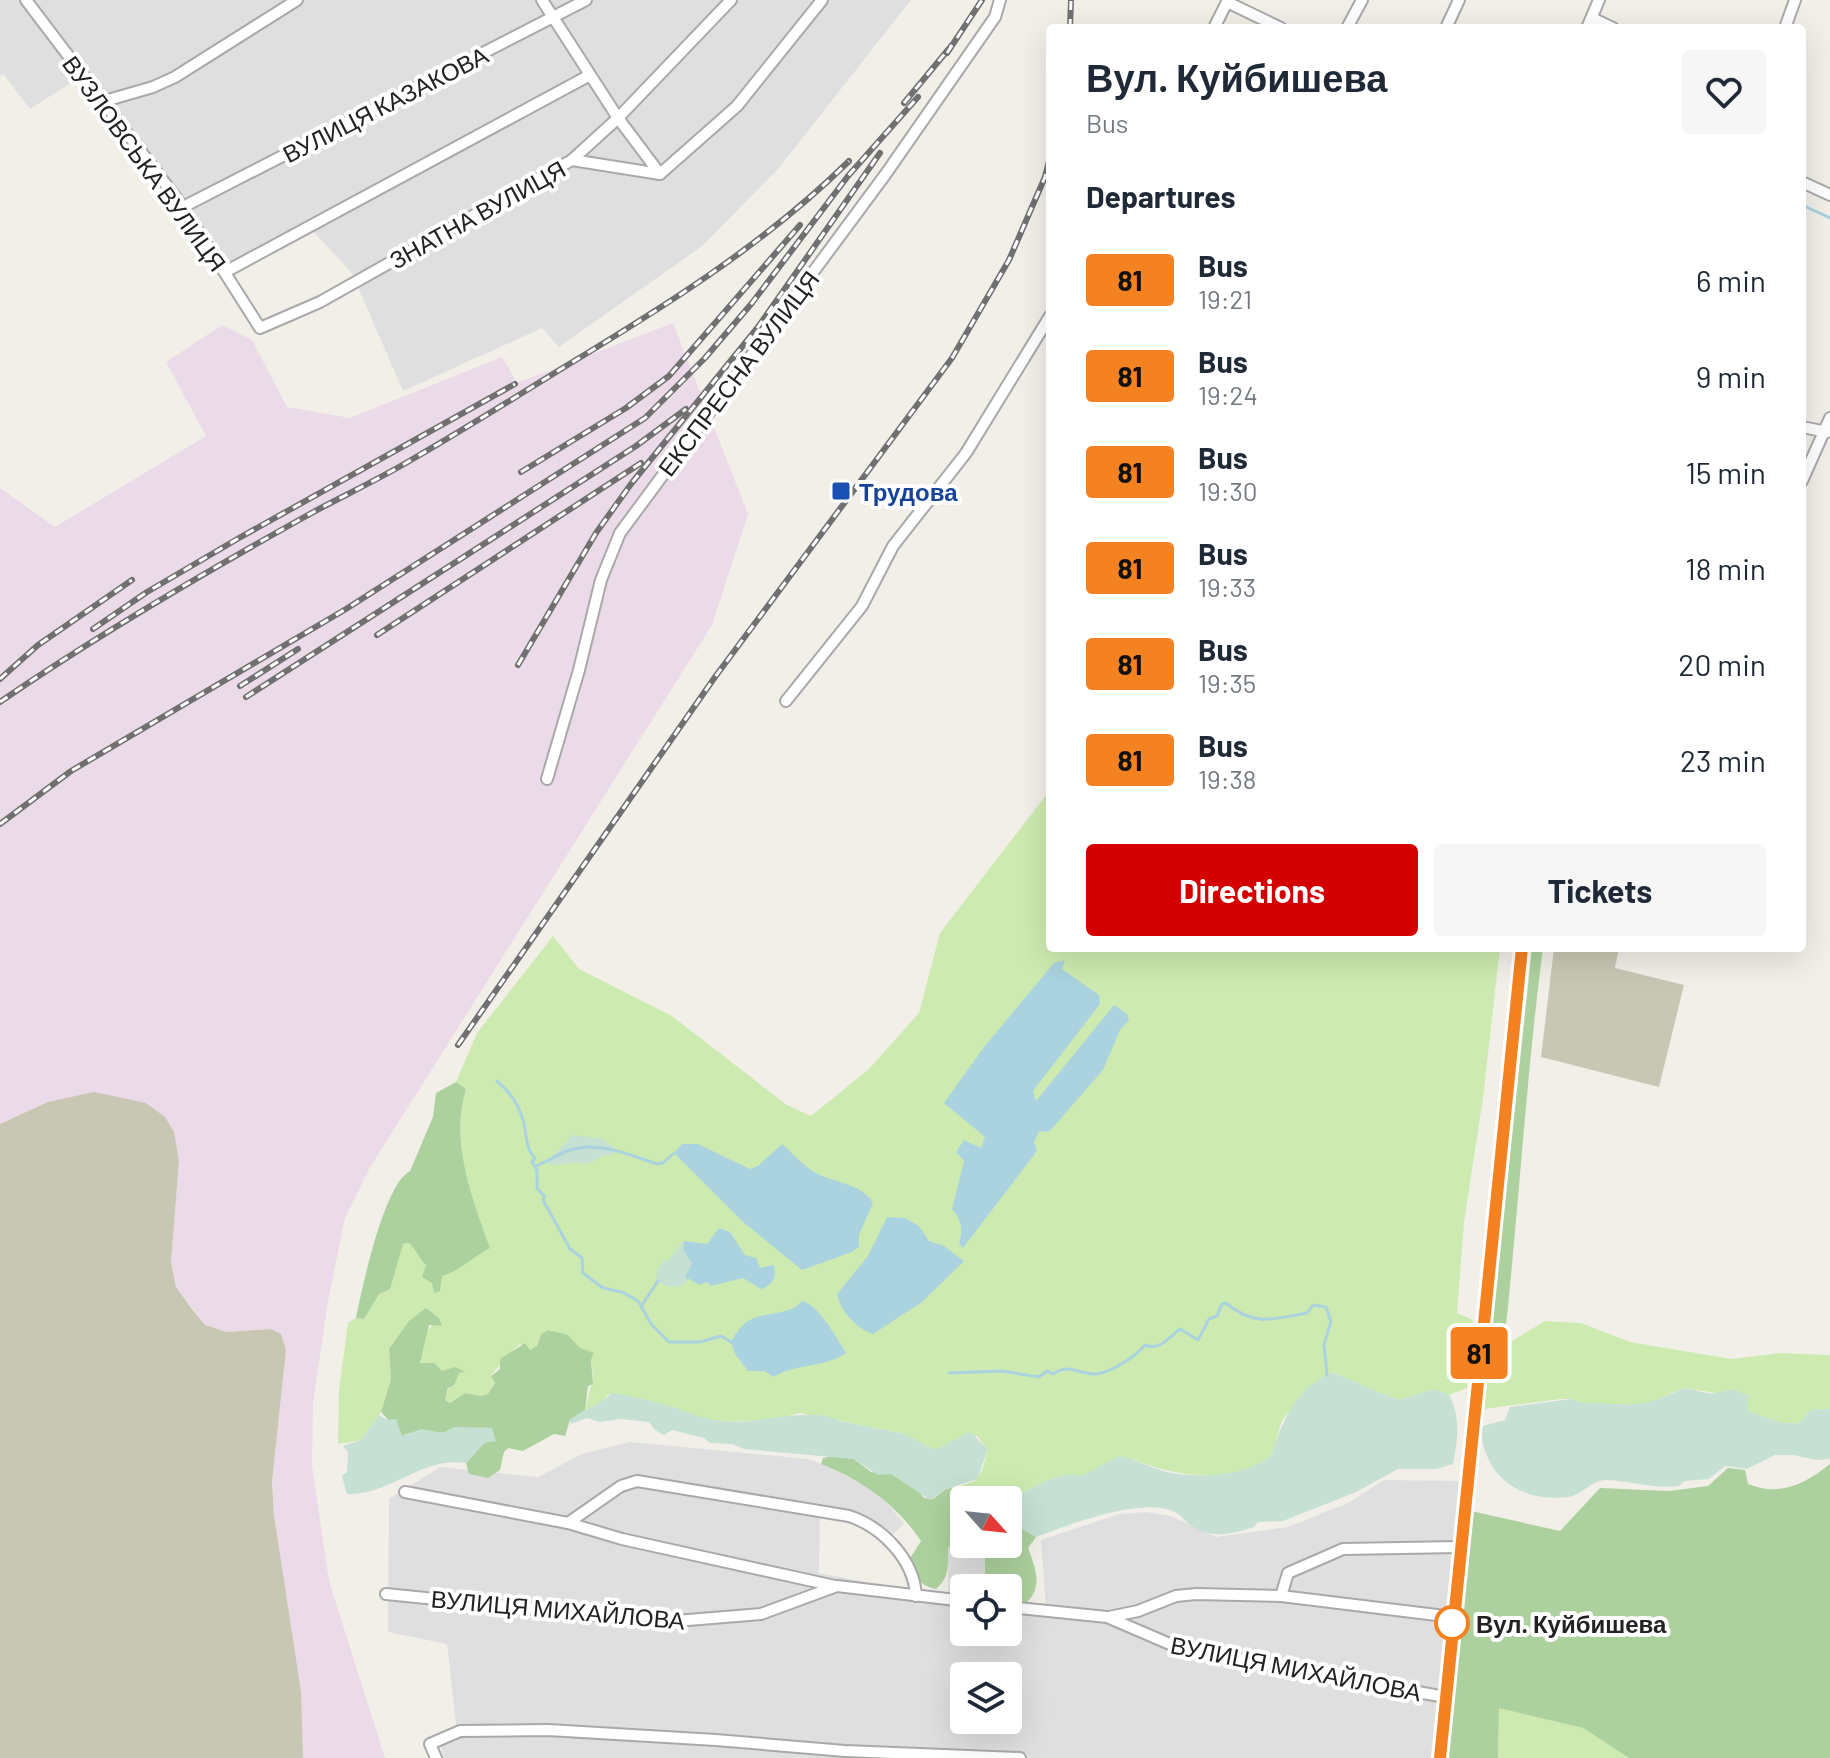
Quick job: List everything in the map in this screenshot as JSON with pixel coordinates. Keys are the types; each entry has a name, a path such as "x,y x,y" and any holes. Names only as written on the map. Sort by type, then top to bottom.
{"street":[{"name":"ВУЗЛОВСЬКА ВУЛИЦЯ","path":"26,0 183,207 260,328"},
{"path":"101,102 153,87 175,77 297,0"},
{"path":"542,0 618,118 660,174 720,124 745,98 822,0"},
{"name":"ВУЛИЦЯ КАЗАКОВА","path":"183,207 586,0"},
{"path":"572,160 618,118 731,0"},
{"path":"1349,24 1362,0"},
{"path":"1448,24 1459,0"},
{"path":"1589,23 1599,0"},
{"path":"1786,24 1795,0"},
{"name":"ЕКСПРЕСНА ВУЛИЦЯ","path":"547,779 582,661 601,580 620,533 885,175 1001,1"},
{"path":"1216,24 1228,1 1273,24"},
{"path":"225,272 590,75"},
{"name":"ЗНАТНА ВУЛИЦЯ","path":"260,328 320,302 572,160 660,174"},
{"path":"1806,183 1829,192"},
{"path":"786,701 862,606 893,546 966,453 1046,323"},
{"path":"1806,473 1827,432 1830,418"},
{"path":"1806,428 1827,432"},
{"path":"1440,1758 1522,952"},
{"path":"568,1523 621,1486 637,1481 849,1516 868,1525 900,1553 914,1583 916,1596"},
{"path":"405,1492 568,1523 622,1539 837,1586"},
{"path":"1281,1596 1288,1573 1334,1551 1460,1547"},
{"name":"ВУЛИЦЯ МИХАЙЛОВА","path":"386,1594 664,1622 761,1614 837,1586 950,1600"},
{"path":"1107,1617 1138,1611 1186,1594 1281,1596 1453,1617"},
{"name":"ВУЛИЦЯ МИХАЙЛОВА","path":"1022,1608 1107,1617 1179,1648 1445,1697"},
{"path":"436,1758 430,1744 460,1731 548,1730 729,1740 845,1751 1020,1758"}],"shaded area":[{"path":"0,0 911,0 778,169 702,246 559,347 542,328 403,391 352,273 313,231 236,270 88,72 30,109 3,74 0,76"},
{"path":"673,323 748,514 712,625 369,1169 345,1218 328,1301 313,1403 312,1466 329,1581 385,1758 303,1758 300,1692 272,1482 286,1350 271,1329 227,1332 205,1325 176,1287 171,1261 179,1161 8,1120 0,1124 0,488 55,527 206,436 166,362 222,325 252,340 287,407 350,418 502,357 517,383"},
{"path":"1554,952 1618,952 1615,968 1684,985 1659,1087 1541,1057"},
{"path":"94,1092 146,1103 165,1117 174,1132 179,1161 171,1262 176,1287 192,1309 205,1325 227,1332 271,1329 281,1334 286,1350 272,1482 274,1515 301,1692 303,1758 0,1758 0,1124 48,1102"},
{"path":"573,1135 603,1139 616,1149 614,1154 602,1156 588,1164 545,1163"},
{"path":"683,1241 683,1248 692,1263 686,1277 689,1280 678,1286 665,1285 656,1280 657,1272 663,1261 669,1260"},
{"path":"1332,1373 1397,1399 1431,1390 1449,1395 1457,1429 1453,1464 1436,1469 1398,1469 1356,1492 1283,1521 1258,1522 1254,1527 1229,1533 1205,1532 1177,1513 1143,1507 1105,1514 1036,1537 1022,1528 1022,1493 1064,1475 1084,1475 1119,1456 1180,1474 1236,1472 1261,1462 1272,1455 1292,1407 1320,1379"},
{"path":"1684,1388 1709,1393 1740,1392 1748,1396 1748,1411 1779,1422 1798,1424 1811,1410 1830,1409 1830,1459 1775,1455 1747,1469 1725,1466 1709,1479 1684,1481 1679,1486 1606,1480 1596,1482 1573,1496 1555,1498 1531,1494 1510,1485 1493,1467 1483,1445 1483,1426 1505,1420 1510,1407 1571,1399 1577,1402 1641,1403"},
{"path":"612,1393 723,1421 817,1415 905,1434 935,1450 970,1432 988,1449 977,1479 950,1486 930,1500 891,1474 878,1475 854,1459 744,1449 732,1444 710,1443 704,1438 672,1430 664,1435 649,1422 621,1419 600,1422 587,1418 571,1424 570,1420"},
{"path":"379,1415 387,1420 396,1419 402,1436 421,1429 443,1433 454,1427 492,1428 496,1441 484,1443 466,1463 434,1466 377,1489 347,1494 342,1476 347,1472 348,1452 343,1446 361,1440"},
{"path":"630,1442 808,1459 850,1474 883,1499 904,1523 889,1539 862,1517 820,1509 819,1573 948,1598 948,1547 950,1558 986,1558 985,1574 950,1574 950,1646 1022,1646 1022,1605 1046,1608 1041,1540 1119,1514 1146,1512 1171,1516 1216,1537 1288,1527 1350,1502 1384,1480 1461,1481 1434,1758 444,1758 441,1747 458,1740 447,1644 388,1632 389,1499 440,1467 538,1477 582,1454"}],"green space":[{"path":"1046,795 1046,952 1500,952 1483,1098 1464,1222 1457,1313 1473,1320 1467,1388 1449,1395 1430,1390 1396,1399 1332,1373 1313,1385 1282,1420 1272,1456 1240,1472 1204,1476 1185,1474 1133,1459 1084,1475 1064,1475 1022,1493 1022,1486 960,1486 975,1481 982,1470 988,1450 977,1436 935,1450 925,1448 905,1434 800,1413 777,1419 730,1422 697,1418 676,1408 609,1394 595,1408 585,1410 593,1377 591,1358 548,1330 541,1334 537,1346 530,1350 520,1344 512,1352 491,1375 495,1383 488,1394 465,1393 451,1403 445,1400 449,1387 459,1373 466,1372 442,1371 419,1363 426,1333 438,1318 389,1349 391,1379 381,1412 361,1440 338,1444 339,1390 348,1323 356,1318 364,1319 403,1244 409,1243 422,1259 434,1292 442,1276 480,1253 462,1150 462,1108 466,1089 456,1082 477,1033 553,936 579,969 672,1016 787,1105 811,1116 869,1069 919,1013 940,933"},
{"path":"1532,952 1543,952 1505,1335 1495,1338 1491,1333"},
{"path":"456,1082 466,1089 460,1129 465,1170 490,1248 442,1276 440,1291 434,1293 432,1283 422,1277 426,1265 409,1243 403,1244 390,1289 379,1294 364,1319 356,1318 376,1238 391,1195 410,1171 433,1117 436,1093"},
{"path":"426,1308 439,1318 442,1326 429,1325 420,1363 434,1363 442,1371 455,1367 466,1372 459,1373 454,1385 448,1388 445,1400 450,1403 465,1393 488,1394 495,1383 491,1376 500,1369 500,1359 525,1343 530,1350 537,1346 541,1334 548,1330 568,1335 580,1348 594,1353 591,1360 593,1384 588,1386 585,1410 570,1420 565,1436 554,1434 523,1451 508,1448 500,1470 488,1478 469,1474 466,1463 484,1443 492,1428 441,1433 413,1432 402,1436 381,1412 391,1379 389,1349 409,1321"},
{"path":"1545,1321 1581,1323 1630,1342 1732,1359 1781,1353 1830,1355 1830,1409 1811,1410 1798,1424 1779,1422 1747,1411 1716,1393 1684,1388 1650,1403 1632,1406 1579,1404 1571,1399 1561,1399 1484,1409 1491,1354"},
{"path":"823,1458 854,1459 871,1472 891,1474 918,1490 924,1498 933,1499 950,1488 947,1570 944,1580 936,1589 921,1583 915,1576 909,1560 921,1541 901,1516 850,1477 821,1464"},
{"path":"1830,1464 1830,1758 1629,1758 1583,1728 1499,1708 1498,1758 1444,1758 1471,1511 1560,1531 1600,1488 1669,1491 1708,1486 1728,1468 1745,1470 1748,1484 1781,1489 1802,1483"},
{"path":"1022,1528 1036,1537 1028,1548 1034,1564 1036,1585 1024,1605 1022,1574 985,1574 985,1558 1022,1558"},
{"path":"1499,1707 1583,1728 1629,1758 1498,1758"}],"water":[{"path":"1065,960 1062,969 1099,995 1100,1004 1033,1091 1036,1101 1114,1005 1127,1014 1129,1020 1120,1030 1103,1070 1050,1131 1039,1132 1034,1142 1037,1151 963,1248 959,1244 960,1221 952,1209 964,1161 956,1152 964,1140 981,1148 985,1137 944,1103 984,1047 1054,963"},
{"path":"682,1144 698,1144 750,1169 758,1166 782,1144 811,1170 868,1196 873,1203 859,1235 859,1247 802,1270 743,1222 674,1153"},
{"path":"887,1217 905,1218 919,1226 929,1241 944,1246 964,1261 922,1302 873,1334 850,1318 837,1294 868,1256"},
{"path":"719,1228 730,1232 745,1255 756,1258 760,1268 773,1265 775,1276 769,1285 761,1289 743,1278 711,1286 707,1282 700,1285 685,1277 692,1263 684,1251 683,1241 707,1244"},
{"path":"802,1301 820,1315 846,1353 774,1377 764,1371 748,1371 735,1354 731,1342 738,1330 755,1318 791,1309"}],"waterway":[{"path":"1806,207 1830,218"},
{"path":"497,1081 519,1109 528,1145 535,1158 532,1162 537,1170 537,1188 545,1197 543,1200 570,1249 582,1258 583,1273 603,1288 622,1292 638,1301 651,1324 669,1342 700,1342 721,1336 731,1342"},
{"path":"535,1166 565,1152 592,1147 614,1150 657,1164 673,1154"},
{"path":"642,1305 658,1281"},
{"path":"949,1373 1002,1371 1039,1377 1047,1371 1053,1374 1064,1369 1102,1373 1123,1363 1145,1345 1160,1345 1180,1329 1198,1340 1209,1319 1217,1316 1222,1304 1226,1303 1246,1316 1265,1319 1307,1313 1313,1305 1326,1307 1331,1322 1324,1344 1327,1375"}],"railway":[{"path":"947,53 982,0"},
{"path":"1070,24 1071,0"},
{"path":"904,103 952,45"},
{"path":"0,824 71,771 346,609 645,418 705,358 752,303 848,176 918,97"},
{"path":"518,665 596,533 631,484 758,327 880,153"},
{"path":"0,702 147,608 299,520 411,460 637,323 747,248 849,161"},
{"path":"458,1045 715,677 952,358 1009,260 1046,173"},
{"path":"521,472 626,408 669,376 800,225"},
{"path":"93,629 147,592 239,538 515,384"},
{"path":"246,697 636,446 686,409"},
{"path":"377,635 641,463"},
{"path":"0,679 38,645 132,580"},
{"path":"240,686 298,649"}],"bus line":[{"name":"81","path":"1440,1758 1522,952"}],"place":[{"name":"Трудова","path":"841,491"},
{"name":"Вул. Куйбишева","path":"1452,1623"}]}
